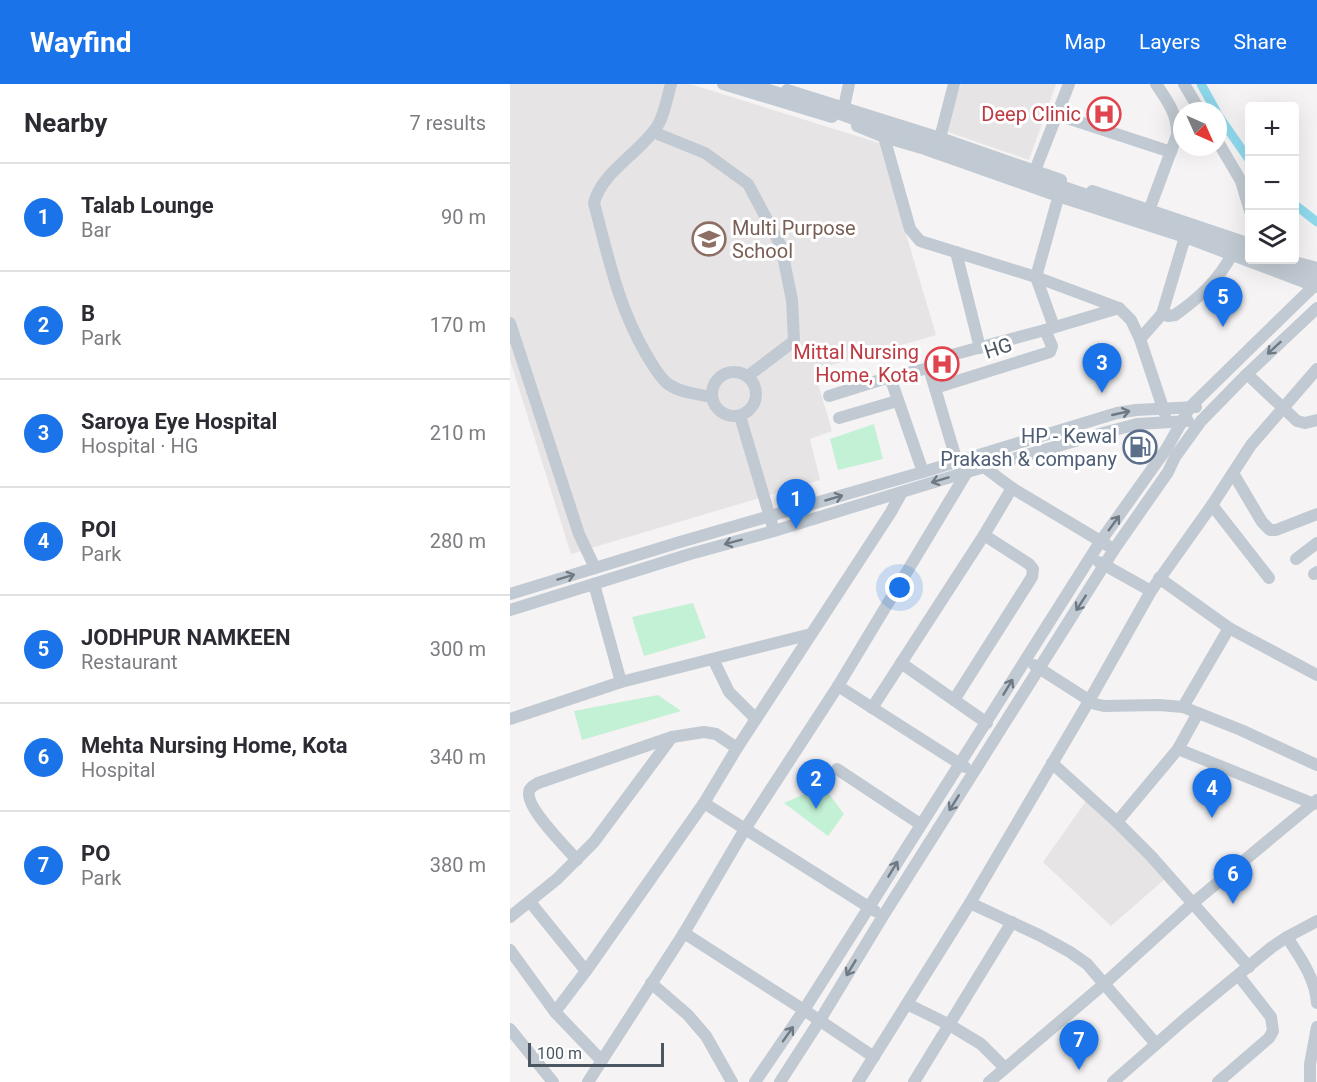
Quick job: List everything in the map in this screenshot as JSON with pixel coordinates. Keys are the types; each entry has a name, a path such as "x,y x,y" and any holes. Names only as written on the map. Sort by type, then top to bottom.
{"street":[{"path":"671,84 658,126 641,146 604,181 597,191 594,203 622,305 636,336 658,374 683,392 712,398"},
{"path":"723,84 940,138 1245,242"},
{"path":"749,84 882,129 969,154 1245,256"},
{"path":"769,84 842,113 884,136 1030,184 1058,196 1144,225 1245,257"},
{"path":"842,113 849,84"},
{"path":"940,138 954,84"},
{"path":"1030,184 1069,84"},
{"path":"1143,84 1158,87 1178,123 1177,135 1144,225"},
{"path":"1184,84 1195,102"},
{"path":"1058,115 1171,152"},
{"path":"654,132 705,153 748,184 781,246 792,300 794,341 748,376"},
{"path":"884,136 910,229 920,241 1036,278 1119,308 1131,320 1140,339 1168,423"},
{"path":"1226,156 1241,181 1250,210"},
{"path":"1050,328 1036,278 1064,181"},
{"path":"1140,339 1162,314 1185,237"},
{"path":"956,252 980,348"},
{"path":"1162,314 1175,315 1206,290 1225,269 1232,254"},
{"path":"1299,263 1317,268"},
{"path":"1266,264 1316,282"},
{"path":"1279,264 1296,273 1310,275 1316,282"},
{"path":"755,1082 870,908 920,824 987,723 1100,542 1158,462 1190,406 1316,282"},
{"path":"957,462 929,368 930,363 937,358 1119,308"},
{"path":"780,1082 1115,548 1201,421 1317,308"},
{"path":"510,323 579,534 595,568"},
{"name":"HG","path":"935,388 1050,352 1052,346 1050,328"},
{"path":"829,396 929,368"},
{"path":"858,1082 970,903 1150,591 1212,505 1251,445 1281,407 1317,369"},
{"path":"731,372 748,376 757,392 752,408 740,416 728,416 720,412 712,398 712,389 723,375 731,372"},
{"path":"1247,374 1297,421 1316,422"},
{"path":"890,378 923,472"},
{"path":"839,418 897,401"},
{"path":"510,594 1117,413 1190,406 1212,410"},
{"path":"740,416 774,531"},
{"path":"510,610 690,554 1137,424 1201,421"},
{"path":"984,467 1012,488 1100,542 1115,548"},
{"path":"588,1082 684,933 745,829 838,686 967,472"},
{"path":"1233,473 1262,522 1270,530 1276,530 1317,514"},
{"path":"872,708 1012,488"},
{"path":"555,1012 704,802 902,492"},
{"path":"1212,505 1269,578"},
{"path":"954,700 1032,577 1033,569 1029,564 984,535"},
{"path":"1296,559 1317,543"},
{"path":"1091,558 1150,591"},
{"path":"1159,578 1229,628 1317,675"},
{"path":"594,584 621,682"},
{"path":"1183,707 1229,628"},
{"path":"510,719 621,682 812,634"},
{"path":"713,659 729,692 756,720"},
{"path":"1026,659 1089,700 1104,706 1183,707 1241,729 1317,765"},
{"path":"901,663 987,723"},
{"path":"838,686 974,773"},
{"path":"1117,822 1178,749 1198,713"},
{"path":"577,860 535,811 529,797 530,789 537,783 672,737 704,732 716,734 737,748"},
{"path":"510,917 530,902 594,842 672,737"},
{"path":"989,1082 1104,984 1193,903 1315,802 1178,749"},
{"path":"1052,763 1151,856 1249,967"},
{"path":"837,769 920,824"},
{"path":"704,802 883,916"},
{"path":"530,902 586,971"},
{"path":"970,903 1070,952 1087,964 1156,1044"},
{"path":"1113,1082 1287,937 1317,921"},
{"path":"914,1082 1012,922"},
{"path":"684,933 874,1057"},
{"path":"1287,937 1310,973 1316,988 1317,1003"},
{"path":"510,950 555,1012 602,1061"},
{"path":"1218,1082 1269,1038 1273,1031 1271,1017 1239,976"},
{"path":"651,983 688,1015 706,1036 732,1082"},
{"path":"907,1004 948,1024 981,1044 1005,1068"},
{"path":"1310,1082 1310,1064 1317,1027"},
{"path":"510,1029 553,1082"}],"shaded area":[{"name":"Multi Purpose School","path":"510,84 690,84 879,143 936,335 814,370 832,431 810,439 820,480 571,554 510,360"},
{"path":"961,84 1056,84 1029,160 945,131"},
{"path":"1089,797 1166,878 1111,926 1043,862"}],"green space":[{"path":"874,424 883,459 838,470 830,439"},
{"path":"693,603 706,638 644,656 632,617"},
{"path":"658,695 681,711 582,740 574,711"},
{"path":"823,786 844,814 828,836 784,803"}],"waterway":[{"path":"1201,84 1211,102"},
{"path":"1227,128 1247,156"},
{"path":"1299,208 1317,222"}],"place":[{"name":"Deep Clinic","path":"1104,114"},
{"name":"Multi Purpose School","path":"709,239"},
{"name":"JODHPUR NAMKEEN","path":"1223,327"},
{"name":"Mittal Nursing Home, Kota","path":"942,364"},
{"name":"Saroya Eye Hospital","path":"1102,393"},
{"name":"HP - Kewal Prakash & company","path":"1140,447"},
{"name":"Talab Lounge","path":"796,529"},
{"name":"B","path":"816,809"},
{"name":"POI","path":"1212,818"},
{"name":"Mehta Nursing Home, Kota","path":"1233,904"},
{"name":"PO","path":"1079,1070"}]}
